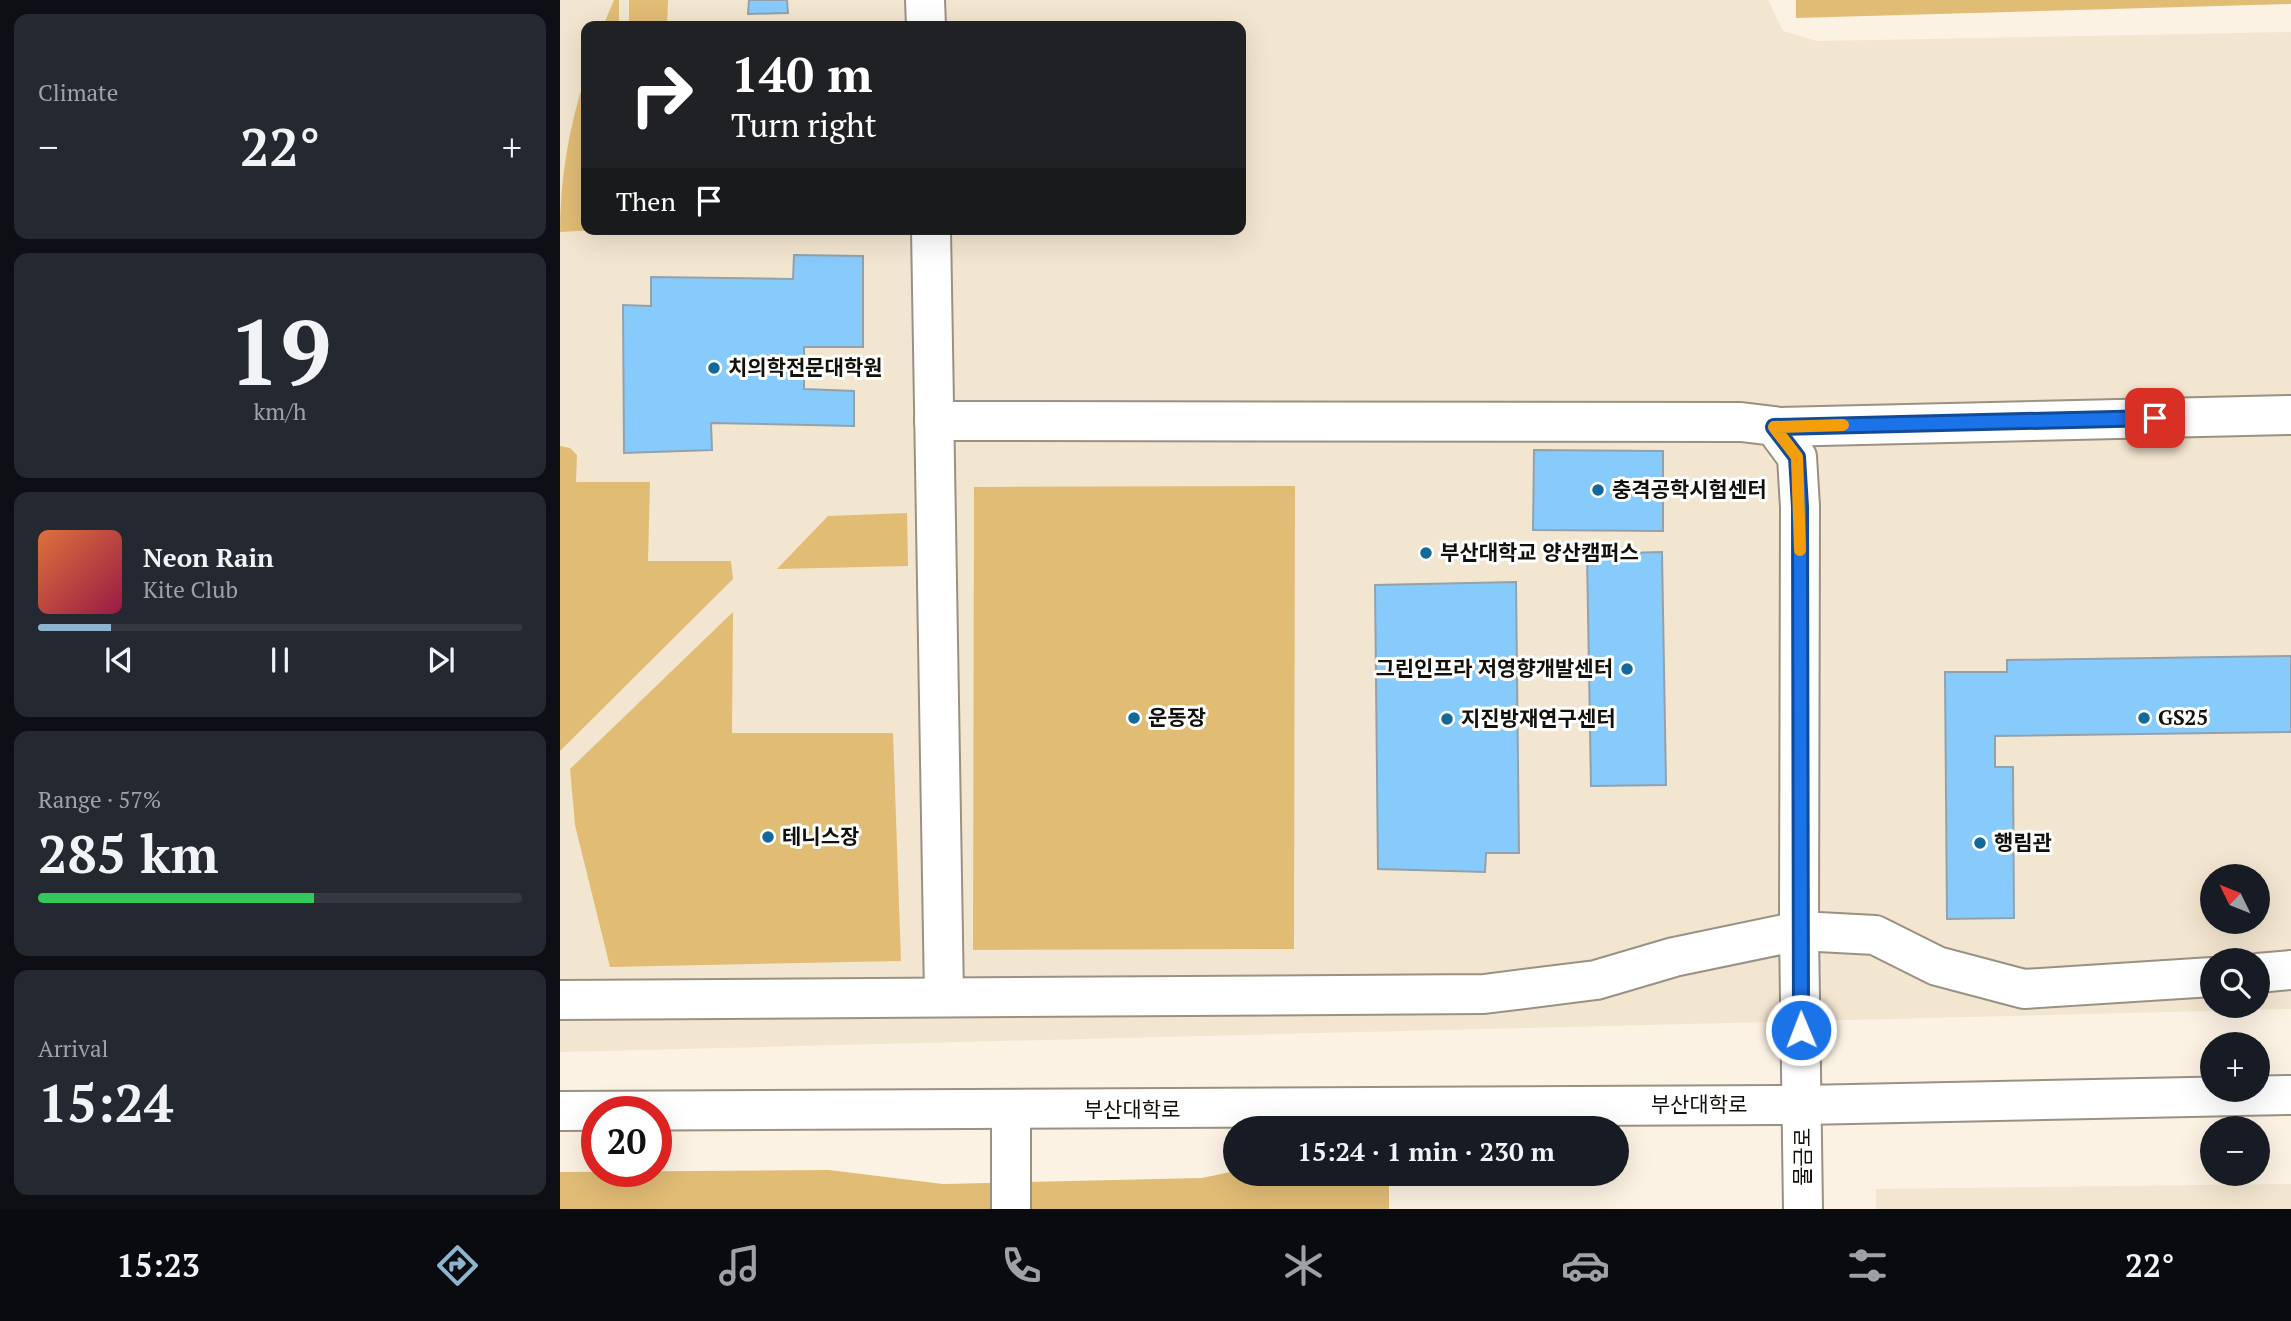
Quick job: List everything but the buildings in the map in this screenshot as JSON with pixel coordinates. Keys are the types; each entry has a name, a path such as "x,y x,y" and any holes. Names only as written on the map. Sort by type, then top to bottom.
{"main road":[{"path":"925,0 926,21"},
{"path":"931,235 944,995"},
{"path":"933,421 1741,422 1774,427 2291,415"},
{"name":"물금로","path":"1774,427 1797,457 1800,507 1799,931 1803,1209"},
{"path":"560,1000 944,995 1484,994 1596,980 1674,957 1799,931 1875,935 1937,966 2024,989 2200,978"},
{"path":"2270,972 2291,970"},
{"name":"부산대학로","path":"560,1111 1802,1105 2291,1095"},
{"path":"1011,1110 1011,1209"}],"shaded area":[{"name":"부산대학교 양산캠퍼스","path":"560,0 1768,0 1783,31 1817,41 2291,32 2291,1009 2270,1010 2270,948 2200,948 2200,1011 560,1052"},
{"path":"614,0 619,0 619,21 605,21"},
{"path":"629,0 668,0 667,21 629,21"},
{"path":"1796,0 2291,0 2291,4 1796,18"},
{"path":"581,93 581,231 560,232 562,192"},
{"path":"560,446 570,448 577,455 576,482 650,482 648,561 731,561 733,579 560,751"},
{"name":"운동장","path":"1295,486 1294,949 973,950 974,487"},
{"path":"907,513 908,566 777,569 828,516"},
{"name":"테니스장","path":"733,612 732,733 893,733 901,961 610,967 575,825 570,769"},
{"path":"829,1170 943,1184 1202,1178 1223,1174 1223,1186 1389,1186 1389,1209 560,1209 560,1172 581,1172 581,1187 672,1187 672,1171"},
{"path":"2291,1184 2291,1209 1876,1209 1876,1189"}],"slow traffic":[{"path":"1800,550 1797,457 1774,427 1843,425"}],"place":[{"name":"치의학전문대학원","path":"714,368"},
{"name":"충격공학시험센터","path":"1598,490"},
{"name":"부산대학교 양산캠퍼스","path":"1426,553"},
{"name":"그린인프라 저영향개발센터","path":"1627,669"},
{"name":"운동장","path":"1134,718"},
{"name":"GS25","path":"2144,718"},
{"name":"지진방재연구센터","path":"1447,719"},
{"name":"테니스장","path":"768,837"},
{"name":"행림관","path":"1980,843"}],"route":[{"path":"1801,1030 1800,507 1797,457 1774,427 2155,418"}]}
